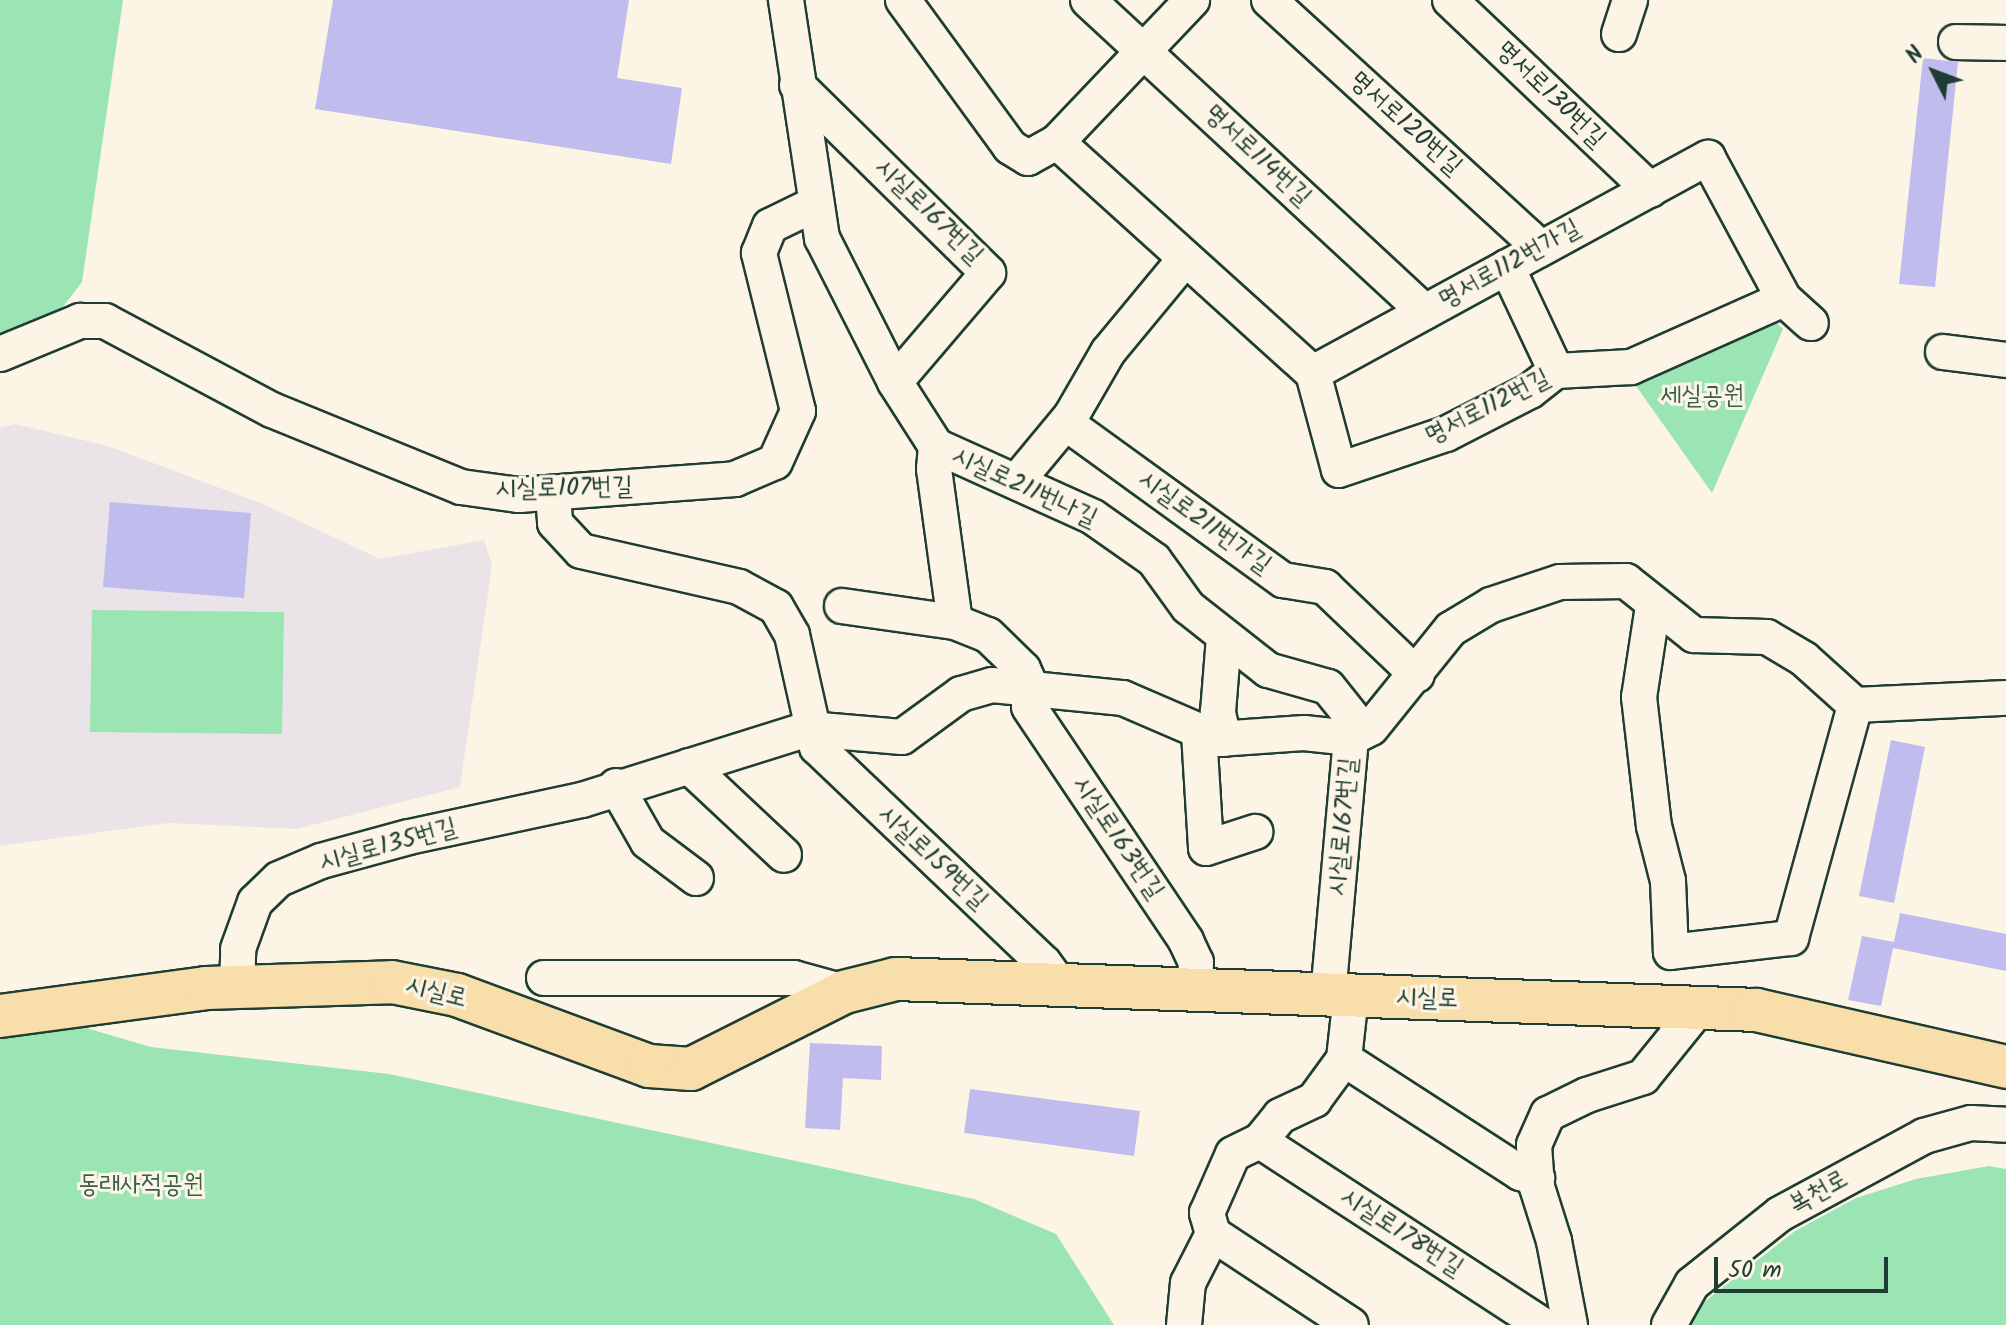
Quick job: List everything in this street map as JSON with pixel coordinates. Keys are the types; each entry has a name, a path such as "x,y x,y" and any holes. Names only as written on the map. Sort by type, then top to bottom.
{"main road":[{"name":"시실로","path":"0,1016 237,987 421,985 649,1066 691,1069 844,992 896,979 1756,1010 2006,1067"}],"street":[{"path":"786,0 813,205 832,262 895,382 936,446 937,498 955,622"},
{"path":"903,0 1010,147 1028,158 1057,142 1192,0"},
{"name":"명서로114번길","path":"1088,0 1425,312"},
{"name":"명서로120번길","path":"1269,0 1541,248"},
{"name":"명서로130번길","path":"1450,0 1650,190"},
{"path":"1619,34 1630,0"},
{"path":"1956,42 2006,43"},
{"name":"시실로167번길","path":"797,85 988,273 895,382"},
{"path":"1057,142 1313,373"},
{"name":"명서로112번가길","path":"1313,373 1708,158 1784,299"},
{"name":"시실로107번길","path":"0,354 80,321 105,321 272,410 394,463 461,487 553,493 735,479 775,462 798,411 759,253 770,226 813,205"},
{"path":"1017,481 1066,423 1108,352 1185,259"},
{"path":"1507,267 1556,371"},
{"path":"1784,299 1811,323"},
{"name":"명서로112번길","path":"1313,373 1339,470 1446,434 1530,391 1556,371 1631,367 1784,299"},
{"path":"1943,352 2006,360"},
{"name":"시실로211번가길","path":"1066,423 1283,580 1325,587 1417,675"},
{"name":"시실로211번나길","path":"936,446 1093,517 1154,560 1188,607 1268,670 1328,687 1356,722 1351,738"},
{"path":"553,493 555,523 581,551 739,587 776,607 792,635 809,729"},
{"path":"1351,738 1371,728 1417,675 1451,629 1539,586 1626,581 1653,606 1694,635 1767,637 1804,659 1855,705 2006,698"},
{"path":"842,606 955,622 988,635 1023,669 1033,691"},
{"path":"1653,606 1639,697 1654,826 1668,881 1671,952 1791,938 1855,705"},
{"path":"1224,638 1218,712 1211,736 1206,848 1255,832"},
{"name":"시실로135번길","path":"237,987 242,932 255,902 279,879 383,844 544,810 809,729 902,737 978,686 1033,691"},
{"name":"시실로167번길","path":"1033,691 1123,698 1211,736 1304,733 1351,738 1340,996 1344,1059"},
{"name":"시실로163번길","path":"1033,691 1029,707 1186,941 1196,962 1195,990"},
{"name":"시실로159번길","path":"809,729 830,761 1044,963 1059,984"},
{"path":"689,766 784,855"},
{"path":"616,786 648,842 696,878"},
{"name":"시실로","path":"544,978 794,978 844,992"},
{"path":"1570,1325 1537,1178 1534,1145 1548,1114 1587,1095 1643,1077 1698,1009"},
{"path":"1351,1325 1213,1234 1207,1213 1233,1154 1260,1141 1280,1116 1314,1100 1344,1059 1520,1173 1537,1178"},
{"name":"복천로","path":"1669,1325 1692,1284 1780,1214 1924,1136 1971,1123 2006,1125"},
{"name":"시실로178번길","path":"1260,1141 1542,1325"},
{"path":"1184,1325 1188,1283 1213,1234"}],"shaded area":[{"path":"15,424 108,446 263,504 380,559 484,540 492,565 460,787 297,829 168,823 0,846 0,427"}],"green space":[{"path":"0,0 123,0 82,282 52,321 0,342"},
{"name":"세실공원","path":"1770,317 1783,329 1712,493 1636,386 1647,367"},
{"path":"92,610 284,612 282,734 90,732"},
{"name":"동래사적공원","path":"76,1025 151,1047 389,1074 974,1199 1056,1234 1114,1325 0,1325 0,1030"},
{"path":"1989,1166 2006,1169 2006,1325 1688,1325 1699,1306 1795,1231 1856,1198 1916,1179"}],"building":[{"path":"333,0 629,0 617,78 682,88 671,164 315,109"},
{"path":"1923,58 1958,62 1935,287 1899,284"},
{"path":"110,502 251,513 244,598 103,587"},
{"path":"1891,740 1925,747 1894,903 1859,896"},
{"path":"1900,913 2006,934 2006,971 1893,948 1881,1006 1848,1000 1862,936 1894,942"},
{"path":"810,1043 882,1046 881,1080 843,1078 840,1130 805,1128"},
{"path":"970,1089 1140,1111 1134,1156 964,1133"}]}
